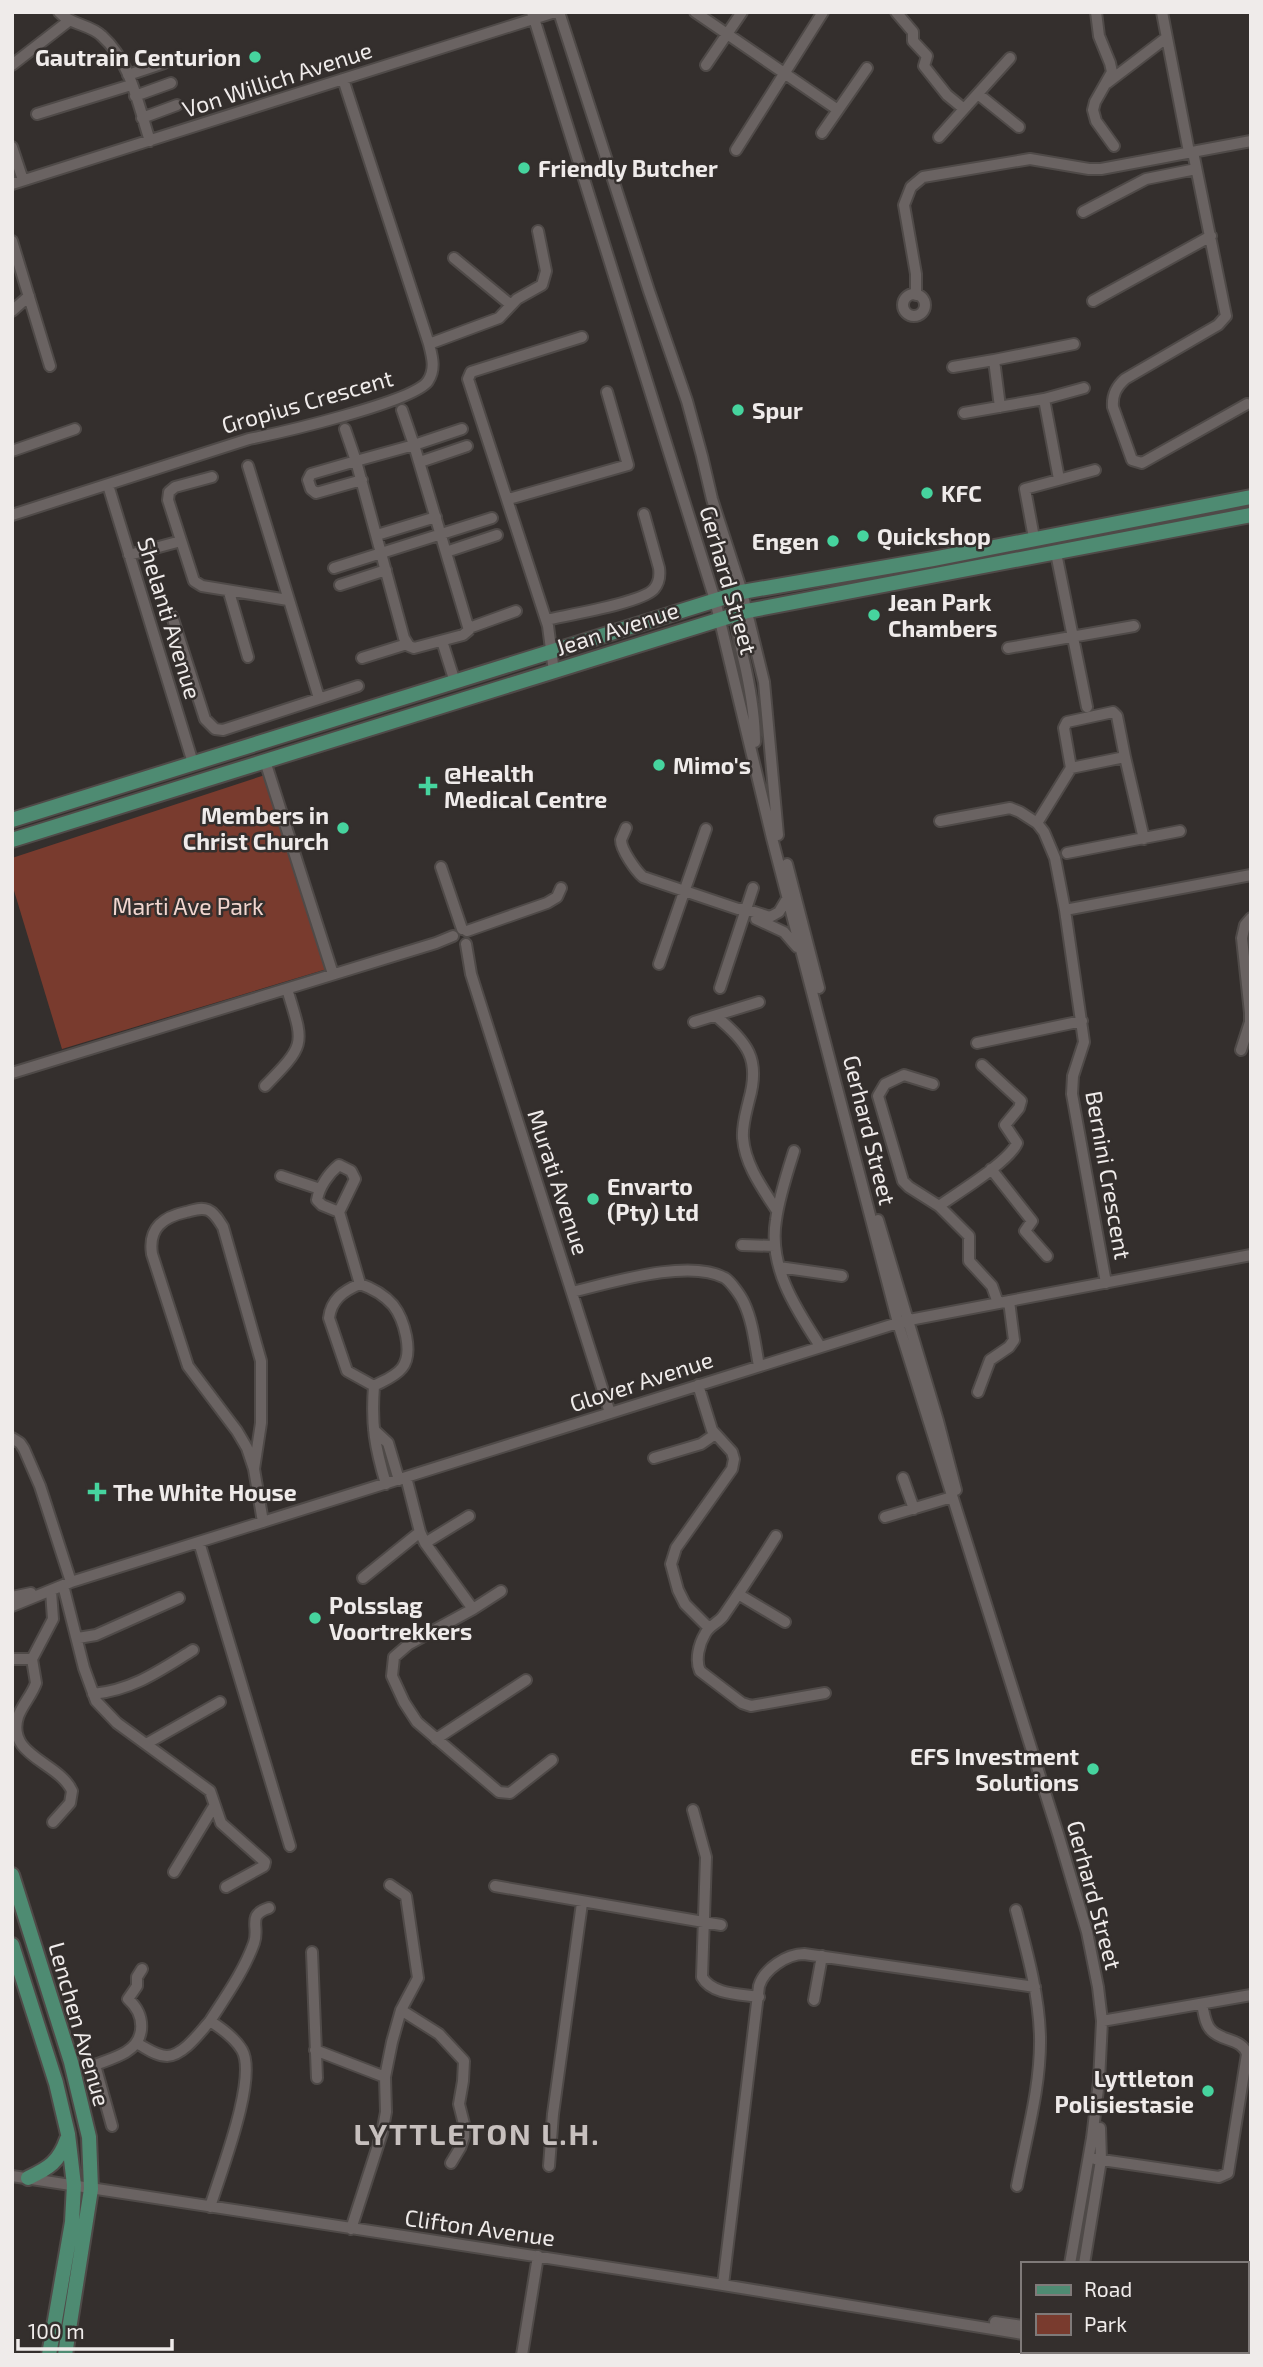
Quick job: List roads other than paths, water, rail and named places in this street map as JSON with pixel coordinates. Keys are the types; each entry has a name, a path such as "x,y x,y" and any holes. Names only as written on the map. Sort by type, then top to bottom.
{"main road":[{"name":"Jean Avenue","path":"12,820 742,592 1251,497"},
{"name":"Jean Avenue","path":"12,840 720,618 1251,515"},
{"path":"950,555 956,561 964,561 1067,542 1086,547"},
{"name":"Lenchen Avenue","path":"12,1875 76,2080 89,2137 91,2189 65,2355"},
{"name":"Lenchen Avenue","path":"12,1945 56,2083 68,2134 74,2185 72,2222 49,2355"},
{"path":"28,2178 49,2168 60,2157 68,2134"}],"street":[{"path":"59,12 69,20 104,37 121,58 150,141"},
{"name":"Von Willich Avenue","path":"18,182 343,79 532,15 557,12"},
{"name":"Gerhard Street","path":"557,12 687,401 712,499 742,592 741,613 764,682 779,839 794,888 903,1322 942,1434 959,1499 1083,1898 1106,2020 1106,2080 1099,2138 1101,2160 1084,2262"},
{"path":"695,12 838,110"},
{"path":"706,65 742,12"},
{"path":"736,150 823,12"},
{"path":"896,12 913,32 913,41 928,56 924,66 947,95 964,109"},
{"path":"1096,12 1099,18 1099,36 1112,72 1093,110 1096,121 1114,146"},
{"path":"1162,12 1226,316 1218,325 1125,379 1116,389 1112,400 1113,407 1132,460 1142,463 1247,404"},
{"name":"Gerhard Street","path":"532,15 715,600 802,955 903,1322 952,1497 1079,1903 1106,2020 1088,2158 1070,2262"},
{"path":"12,65 69,20"},
{"path":"1107,83 1166,38"},
{"path":"939,136 1010,58"},
{"path":"131,85 164,63"},
{"path":"822,133 867,68"},
{"name":"Gropius Crescent","path":"12,515 249,439 292,430 417,391 425,384 432,371 429,344 343,79"},
{"path":"37,114 131,85 170,83"},
{"path":"978,94 1019,127"},
{"path":"142,118 177,105"},
{"path":"916,295 916,274 904,205 911,187 923,177 1030,159 1101,169 1251,141"},
{"path":"12,147 18,182"},
{"path":"1083,212 1146,179 1196,169"},
{"path":"429,344 499,318 511,305 542,285 546,271 538,231"},
{"path":"1093,301 1210,236"},
{"path":"12,241 50,366"},
{"path":"453,258 511,305"},
{"path":"12,311 29,296"},
{"path":"554,672 546,620 469,382 470,374 582,337"},
{"path":"953,367 1074,344"},
{"path":"994,360 1000,407"},
{"path":"964,413 1044,400 1084,388"},
{"path":"509,499 628,465 607,392"},
{"path":"1044,400 1059,479"},
{"path":"345,429 362,480 407,644 416,648 466,634 469,628 402,410"},
{"path":"12,451 75,429"},
{"path":"362,480 316,493 311,489 308,480 311,474 462,429"},
{"path":"420,462 467,446"},
{"path":"248,466 319,698"},
{"path":"1034,538 1025,489 1095,470"},
{"path":"212,477 175,487 169,492 168,500 195,582 200,586 229,592 288,600"},
{"name":"Shelanti Avenue","path":"108,485 193,763"},
{"path":"546,620 624,601 655,588 660,574 644,514"},
{"path":"377,535 436,517"},
{"path":"334,568 492,518"},
{"path":"446,552 497,535"},
{"path":"129,555 181,541"},
{"path":"1056,553 1087,707"},
{"path":"340,585 386,570"},
{"path":"229,592 248,657"},
{"path":"469,628 516,611"},
{"path":"741,613 755,725 755,763"},
{"path":"172,616 205,719 215,729 223,730 358,686"},
{"path":"1008,648 1134,625"},
{"path":"442,640 455,682"},
{"path":"362,658 407,644"},
{"path":"940,821 1010,808 1037,823 1071,768 1065,728 1071,720 1113,712 1117,716 1144,839"},
{"path":"1071,768 1125,757"},
{"path":"265,761 333,974"},
{"name":"Bernini Crescent","path":"1037,823 1055,858 1082,1021 1084,1042 1073,1076 1072,1094 1106,1283"},
{"path":"626,828 622,845 636,871 643,877 770,921 790,937 802,955"},
{"path":"659,964 706,829"},
{"path":"1067,853 1180,831"},
{"name":"Murati Avenue","path":"441,867 610,1413"},
{"path":"1065,910 1251,875"},
{"path":"12,1073 463,935 547,903 557,897 561,888"},
{"path":"720,988 742,911 753,888"},
{"path":"770,921 788,897"},
{"path":"1241,1050 1250,1022 1242,938 1245,925 1251,918"},
{"path":"265,1086 284,1067 299,1042 300,1031 287,989"},
{"path":"694,1022 759,1002"},
{"path":"716,1016 741,1039 751,1057 754,1084 743,1124 743,1140 755,1175 777,1211"},
{"path":"977,1043 1082,1021"},
{"path":"939,1206 990,1170 1016,1147 1015,1138 1004,1125 1019,1108 1021,1101 982,1065"},
{"path":"933,1084 904,1075 885,1084 878,1096 903,1181 939,1206 969,1236 969,1261 1003,1302 1014,1340 1009,1347 990,1360 978,1392"},
{"path":"794,1151 777,1211 775,1246 779,1268 797,1311 820,1346"},
{"path":"339,1212 319,1203 317,1196 332,1171 339,1165 353,1174 355,1179 339,1212 360,1284"},
{"path":"990,1170 1032,1222 1025,1231 1046,1256"},
{"path":"281,1176 320,1189"},
{"path":"254,1469 261,1423 261,1361 223,1227 207,1209 177,1214 164,1220 154,1231 151,1238 152,1254 188,1366 244,1441 254,1469 263,1522"},
{"path":"743,1245 775,1246"},
{"name":"Glover Avenue","path":"12,1606 60,1587 199,1542 903,1322 1251,1255"},
{"path":"779,1268 842,1276"},
{"path":"572,1292 656,1273 701,1270 727,1278 744,1302 759,1366"},
{"path":"360,1284 370,1288 393,1306 406,1342 406,1361 403,1368 374,1386"},
{"path":"360,1284 340,1295 330,1309 329,1318 347,1371 374,1386"},
{"path":"698,1385 715,1435 732,1452 734,1459 732,1469 676,1548 671,1564 685,1604 709,1628"},
{"path":"374,1386 372,1417 375,1447 386,1484"},
{"path":"374,1430 388,1443 425,1544 473,1609"},
{"path":"654,1458 701,1444 715,1435"},
{"path":"12,1438 24,1449 37,1478 60,1587 96,1701 106,1713 146,1745 210,1791 221,1824 266,1863 226,1887"},
{"path":"903,1478 914,1508"},
{"path":"885,1517 952,1497"},
{"path":"425,1544 469,1516"},
{"path":"363,1578 420,1532"},
{"path":"776,1536 722,1618 709,1628 701,1640 698,1665 701,1671 742,1703 756,1707 825,1693"},
{"path":"199,1542 290,1846"},
{"path":"53,1822 70,1803 72,1791 66,1779 25,1750 17,1733 18,1716 36,1683 32,1659 53,1619 60,1587"},
{"name":"Glover Avenue","path":"12,1597 60,1587"},
{"path":"501,1591 408,1644 394,1657 392,1676 417,1722 503,1793 510,1793 552,1760"},
{"path":"738,1594 785,1622"},
{"path":"78,1639 96,1635 178,1598"},
{"path":"93,1694 113,1692 136,1684 193,1650"},
{"path":"12,1659 32,1659"},
{"path":"436,1740 526,1680"},
{"path":"146,1745 220,1702"},
{"path":"174,1872 214,1806"},
{"path":"692,1810 706,1857 702,1978 707,1985 715,1989 759,1997"},
{"path":"351,2229 382,2133 386,2112 385,2077 401,2010 416,1984 418,1971 406,1896 390,1885"},
{"path":"495,1886 722,1925"},
{"path":"549,2166 553,2114 582,1903"},
{"path":"135,2043 166,2056 174,2054 197,2037 246,1964 257,1936 254,1927 256,1916 259,1911 269,1908"},
{"path":"1016,1910 1035,1987 1040,2036 1037,2081 1017,2186"},
{"path":"312,1952 317,2078"},
{"path":"723,2285 760,1986 764,1975 797,1954 1035,1987"},
{"path":"814,2000 822,1956"},
{"path":"112,2126 95,2065 129,2050 140,2035 142,2025 137,2007 128,1999 137,1986 137,1977 142,1969"},
{"path":"1106,2020 1251,1996"},
{"path":"1088,2158 1219,2177 1228,2172 1247,2054 1240,2043 1213,2032 1206,2020 1202,2004"},
{"path":"401,2010 439,2034 464,2061 459,2104 464,2137 450,2163"},
{"path":"210,2021 242,2050 246,2061 246,2081 238,2118 210,2207"},
{"path":"315,2050 385,2077"},
{"name":"Clifton Avenue","path":"12,2176 538,2256 1021,2334"},
{"path":"522,2355 538,2256"},
{"name":"Clifton Avenue","path":"942,2320 958,2319 1021,2326"}],"place":[{"name":"Gautrain Centurion","path":"255,57"},
{"name":"Friendly Butcher","path":"524,168"},
{"name":"Spur","path":"738,410"},
{"name":"KFC","path":"927,493"},
{"name":"Quickshop","path":"863,536"},
{"name":"Engen","path":"833,541"},
{"name":"Jean Park Chambers","path":"874,615"},
{"name":"Mimo's","path":"659,765"},
{"name":"@Health Medical Centre","path":"428,786"},
{"name":"Members in Christ Church","path":"343,828"},
{"name":"Envarto (Pty) Ltd","path":"593,1199"},
{"name":"The White House","path":"97,1492"},
{"name":"Polsslag Voortrekkers","path":"315,1618"},
{"name":"EFS Investment Solutions","path":"1093,1769"},
{"name":"Lyttleton Polisiestasie","path":"1208,2091"}],"district":[{"name":"LYTTLETON L.H.","path":"477,2133"}],"park label":[{"name":"Marti Ave Park","path":"188,906"}]}
